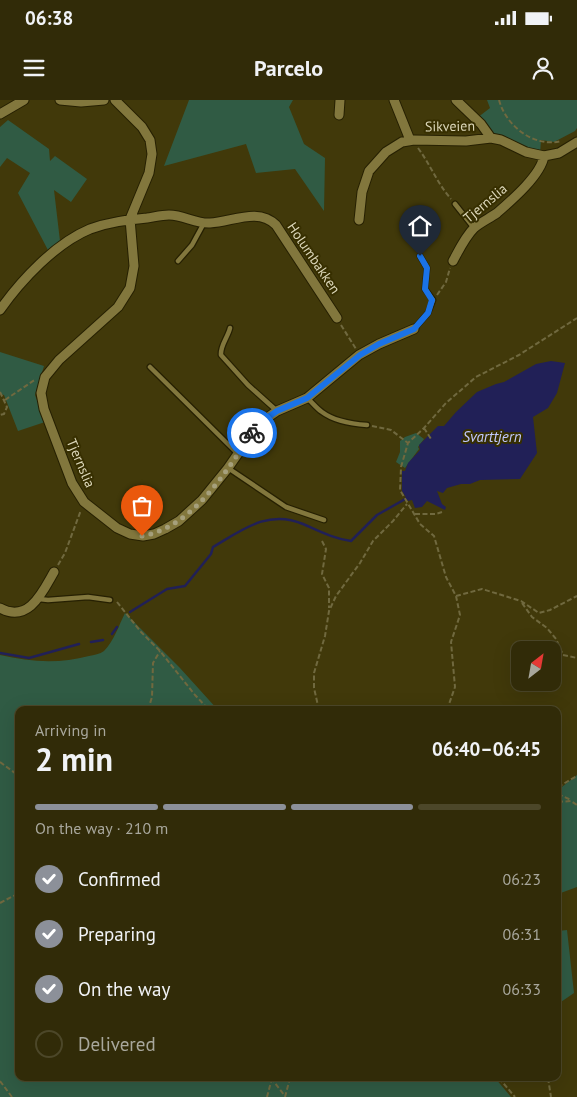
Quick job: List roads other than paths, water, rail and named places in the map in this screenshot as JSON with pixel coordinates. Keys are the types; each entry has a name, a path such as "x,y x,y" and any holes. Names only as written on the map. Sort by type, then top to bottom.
{"street":[{"path":"0,114 24,100"},
{"path":"60,100 81,102 104,100"},
{"name":"Tjernslia","path":"116,100 142,127 150,140 152,154 149,173 130,220 134,266 130,288 118,307 59,360 45,377 41,392 44,409 72,483 84,502 117,528 130,534 142,536 154,534 179,521 202,500 264,420 277,411 307,398 360,355 379,344 414,329"},
{"path":"339,115 340,100"},
{"name":"Sikveien","path":"394,100 412,140"},
{"path":"456,100 481,124 491,138 501,140 526,152 544,156 559,153 577,142"},
{"name":"Sikveien","path":"359,220 362,192 369,171 386,152 402,142 412,140 466,141 491,138"},
{"name":"Tjernslia","path":"453,261 467,236 474,228 498,212 516,194 539,169 544,156"},
{"name":"Holumbakken","path":"0,310 26,278 68,241 90,230 110,223 170,215 204,223 245,216 261,217 272,221 338,318"},
{"path":"0,608 10,611 21,610 31,606 39,599 54,572"}],"lane":[{"path":"456,204 474,228"},
{"path":"178,261 189,250 204,223"},
{"path":"414,329 428,313 432,300 425,289 427,268 420,256"},
{"path":"230,328 220,351 221,355 248,385 277,411"},
{"path":"150,368 238,454"},
{"path":"307,398 321,412 354,424 367,425"},
{"path":"228,468 286,507 324,520"},
{"path":"39,599 88,597 110,600"}],"water":[{"name":"Svarttjern","path":"551,361 565,363 557,393 548,408 533,417 537,453 520,479 480,480 470,484 461,484 447,488 443,493 437,491 442,504 446,507 445,510 427,501 422,507 415,508 412,500 408,501 402,491 402,471 405,471 408,463 420,450 419,445 438,426 444,426 477,392 504,382 536,364"}],"waterway":[{"path":"130,612 167,589 185,586 211,554 213,547 256,523 278,519 290,520 333,537 351,541 377,515 407,498"},
{"path":"112,634 117,627"},
{"path":"91,642 103,640"},
{"path":"0,653 29,658 79,644"}]}
